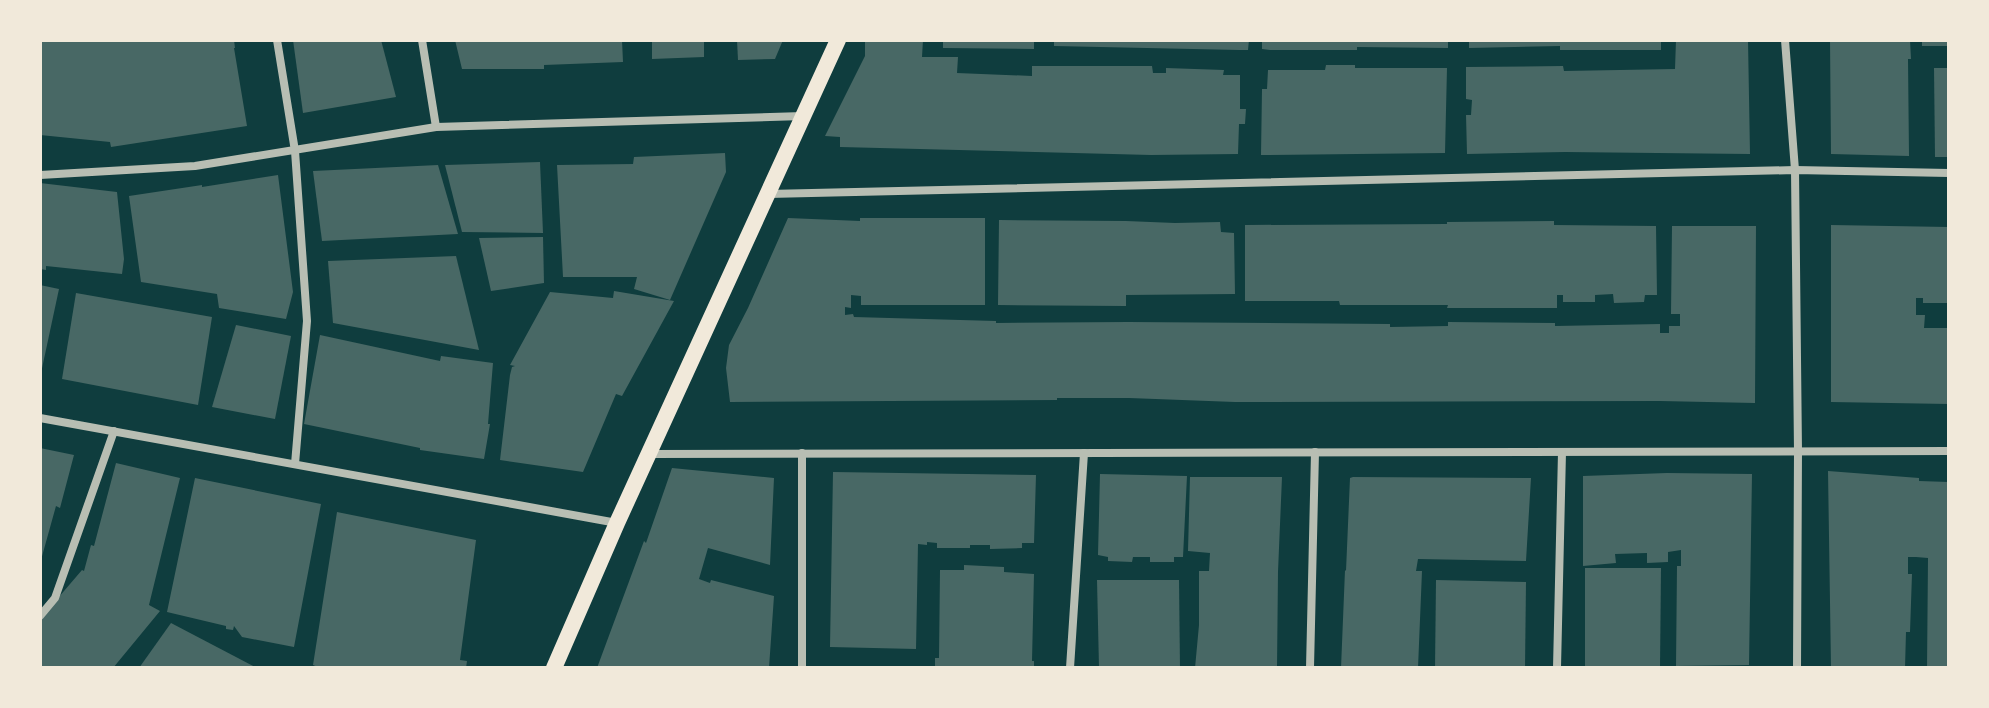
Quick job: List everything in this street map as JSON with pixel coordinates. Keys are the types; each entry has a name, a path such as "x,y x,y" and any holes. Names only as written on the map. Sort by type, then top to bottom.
{"main road":[{"path":"554,668 838,40"}],"street":[{"path":"277,40 295,151 307,321 295,464"},
{"path":"422,40 436,127"},
{"path":"1785,40 1795,170 1797,668"},
{"path":"40,175 195,166 436,127 804,116"},
{"path":"768,194 1795,170 1949,173"},
{"path":"40,418 617,523"},
{"path":"40,616 55,598 114,431"},
{"path":"649,454 1949,451"},
{"path":"1310,668 1315,452"},
{"path":"1557,668 1562,452"},
{"path":"802,453 802,668"},
{"path":"1070,668 1084,453"}],"building":[{"path":"40,40 234,40 247,126 111,147 110,142 40,135"},
{"path":"293,40 381,40 396,97 303,113"},
{"path":"455,40 622,40 623,62 544,65 544,69 462,69"},
{"path":"652,40 704,40 704,57 652,59"},
{"path":"737,40 783,40 775,59 738,60"},
{"path":"865,40 923,40 922,57 958,57 957,73 1032,76 1032,66 1152,66 1153,73 1166,73 1166,68 1224,70 1223,75 1240,75 1240,109 1246,109 1245,124 1239,124 1238,154 1151,155 840,147 840,137 825,136 865,56"},
{"path":"943,40 1034,40 1034,49 943,48"},
{"path":"1054,40 1249,40 1248,50 1239,50 1054,46"},
{"path":"1262,40 1448,40 1448,48 1270,50 1262,49"},
{"path":"1469,40 1661,40 1661,50 1560,50 1560,46 1469,48"},
{"path":"1676,40 1748,40 1750,154 1467,154 1466,115 1471,115 1472,100 1466,99 1466,67 1563,66 1564,71 1675,69"},
{"path":"1830,40 1910,40 1909,156 1831,154"},
{"path":"1922,40 1949,40 1949,46 1922,46"},
{"path":"1326,65 1447,68 1445,153 1261,155 1262,89 1267,89 1268,70 1325,70"},
{"path":"1934,68 1949,68 1949,157 1935,157"},
{"path":"725,153 726,172 670,300 634,289 637,277 563,277 557,165 633,164 634,157"},
{"path":"540,162 543,233 462,232 445,165"},
{"path":"438,165 458,234 322,241 313,171"},
{"path":"278,175 293,292 286,319 219,308 217,294 141,282 129,196"},
{"path":"40,183 117,192 124,259 122,274 46,266 46,270 40,269"},
{"path":"788,218 860,221 860,218 985,218 985,305 861,305 861,296 851,295 851,308 845,307 845,315 853,314 854,317 996,323 1390,324 1390,327 1448,326 1448,322 1555,323 1555,326 1660,324 1660,333 1669,333 1669,326 1680,326 1680,314 1671,314 1672,226 1756,226 1755,403 1235,402 1129,398 730,402 726,368 729,345"},
{"path":"999,220 1220,222 1221,232 1234,233 1235,294 1126,295 1126,306 998,305"},
{"path":"1554,221 1554,225 1656,226 1657,295 1645,295 1644,302 1614,303 1613,294 1595,295 1595,302 1563,302 1563,295 1557,295 1557,308 1447,308 1448,305 1340,305 1339,301 1245,301 1245,225"},
{"path":"1831,225 1949,227 1949,303 1923,303 1923,298 1916,298 1916,315 1925,315 1924,328 1949,328 1949,404 1831,402"},
{"path":"543,237 544,283 491,291 479,238"},
{"path":"456,256 479,350 333,323 328,261"},
{"path":"40,285 59,289 41,373 40,373"},
{"path":"614,291 674,301 622,396 616,394 583,472 500,460 510,375 515,366 510,365 550,292 613,298"},
{"path":"76,293 212,317 198,405 62,379"},
{"path":"236,325 291,336 275,419 212,407"},
{"path":"320,335 440,361 441,356 493,363 490,424 484,459 420,450 304,424"},
{"path":"40,448 74,455 60,508 56,506 41,560"},
{"path":"116,463 180,478 149,605 160,611 113,668 40,668 40,619 84,571 91,545 94,546"},
{"path":"672,468 774,478 770,565 708,548 699,579 774,596 769,668 597,668"},
{"path":"1828,471 1949,482 1949,668 1927,668 1928,558 1908,557 1908,574 1912,574 1905,668 1831,668"},
{"path":"833,472 1036,475 1034,543 1022,543 1022,548 990,549 990,545 937,548 937,543 918,544 916,649 830,647"},
{"path":"1100,474 1187,476 1183,557 1174,557 1174,562 1150,562 1150,557 1133,557 1132,562 1108,561 1108,557 1098,555"},
{"path":"1752,474 1749,665 1676,666 1677,566 1681,566 1681,550 1668,552 1668,562 1647,563 1647,553 1615,554 1616,563 1583,566 1583,476"},
{"path":"1190,477 1282,477 1277,668 1195,668 1199,571 1209,571 1210,553 1188,551"},
{"path":"195,478 321,504 294,647 242,637 234,626 233,630 226,629 226,626 167,612"},
{"path":"1350,478 1531,478 1526,561 1418,559 1416,571 1422,571 1418,668 1341,668"},
{"path":"337,512 476,540 460,660 467,661 466,668 320,668 313,665"},
{"path":"964,565 1004,567 1004,572 1034,574 1034,668 935,668 935,658 939,658 940,570 964,570"},
{"path":"1585,568 1661,568 1660,667 1585,668"},
{"path":"1097,580 1179,580 1180,668 1099,668"},
{"path":"1436,580 1526,582 1525,668 1435,668"},
{"path":"171,623 257,668 139,668"}]}
